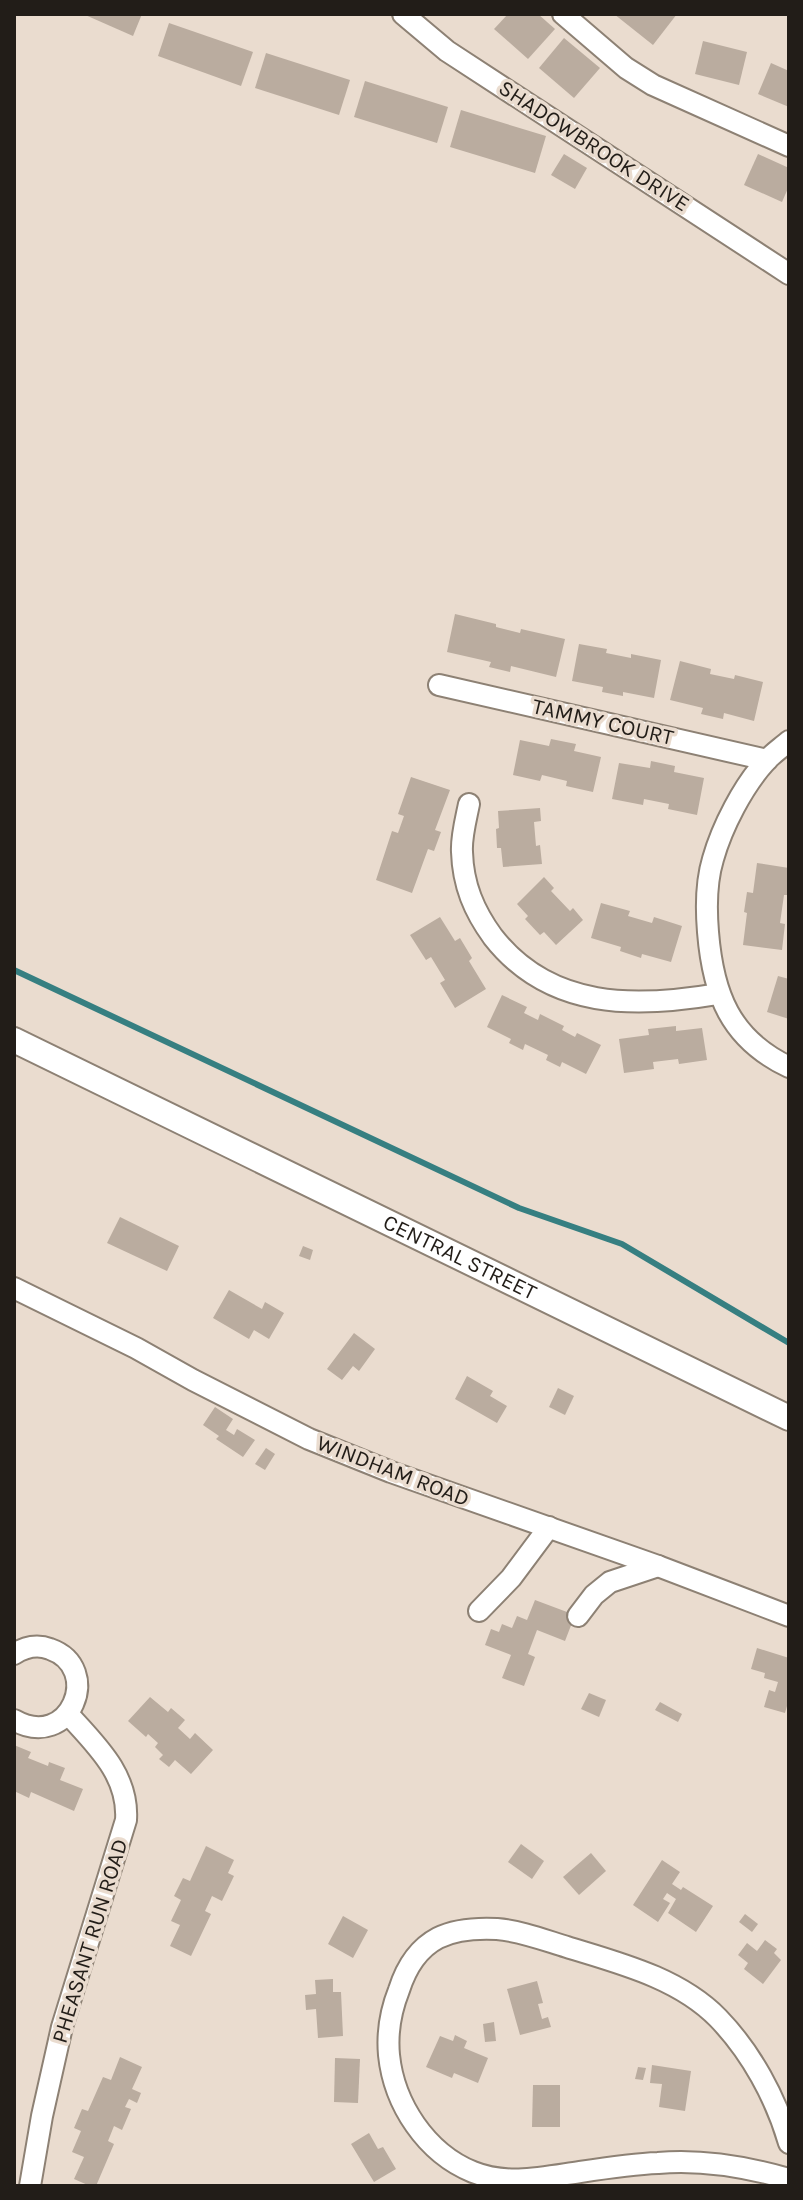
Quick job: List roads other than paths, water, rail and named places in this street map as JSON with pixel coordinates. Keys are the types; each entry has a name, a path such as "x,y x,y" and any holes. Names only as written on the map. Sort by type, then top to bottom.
{"main road":[{"name":"CENTRAL STREET","path":"14,1040 789,1418"}],"street":[{"name":"SHADOWBROOK DRIVE","path":"403,14 460,60 789,274"},
{"path":"563,14 626,68 653,85 789,146"},
{"name":"TAMMY COURT","path":"439,685 767,760"},
{"path":"789,741 767,760 751,780 724,829 712,860 706,915 718,994 745,1036 759,1050 789,1067"},
{"path":"469,804 462,848 467,892 500,946 533,975 573,993 633,1003 673,1002 718,994"},
{"name":"WINDHAM ROAD","path":"14,1288 309,1439 391,1472 658,1566 789,1616"},
{"path":"479,1611 511,1578 549,1527"},
{"path":"578,1616 594,1595 610,1582 658,1566"},
{"path":"14,1654 39,1647 54,1650 66,1659 74,1671 78,1686 68,1714 54,1724 30,1727 14,1720"},
{"name":"PHEASANT RUN ROAD","path":"30,2186 62,2027 126,1820 126,1798 120,1779 102,1752 68,1714"},
{"path":"789,2143 769,2090 746,2053 703,2004 666,1982 612,1961 500,1929 456,1932 437,1939 419,1951 407,1969 393,2008 388,2034 393,2076 399,2097 422,2134 454,2163 474,2173 516,2180 682,2162 747,2168 789,2179"}],"waterway":[{"path":"14,970 519,1208 622,1244 789,1343"}]}
